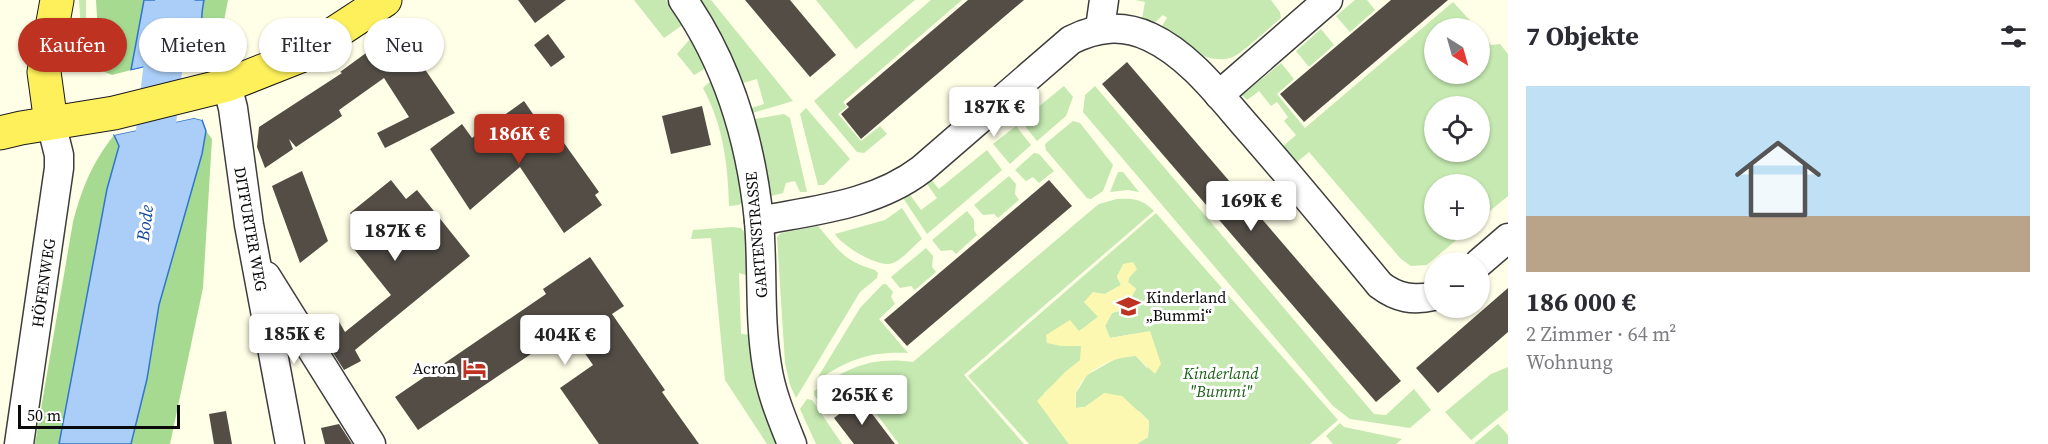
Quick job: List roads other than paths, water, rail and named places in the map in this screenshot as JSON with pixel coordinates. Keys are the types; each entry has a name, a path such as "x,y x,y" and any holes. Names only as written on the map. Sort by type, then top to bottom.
{"main road":[{"path":"51,123 44,72 57,0"},
{"path":"0,134 114,113 217,88 298,57 385,0"}],"street":[{"name":"GARTENSTRASSE","path":"683,0 713,47 729,83 745,138 759,221 767,368 777,405 792,444"},
{"path":"1100,28 1104,0"},
{"path":"1219,94 1297,10 1328,0"},
{"path":"759,221 858,201 906,180 922,169 1071,40 1100,28 1126,29 1149,36 1184,60 1219,94 1380,285 1396,296 1409,299 1424,298"},
{"name":"DITFURTER WEG","path":"217,88 233,108 242,186 290,444"},
{"name":"HÖFENWEG","path":"19,444 59,168 59,155 51,123"},
{"path":"1490,254 1508,238"},
{"path":"256,261 371,444"}],"water":[{"path":"144,0 204,0 202,18 141,18"},
{"path":"139,27 139,68 131,70"},
{"path":"194,118 202,120 206,131 202,154 159,305 147,379 131,444 59,444 107,189 119,146 114,135"}],"waterway":[{"name":"Bode","path":"150,179 165,49 175,0"}],"place":[{"name":"Kinderland „Bummi“","path":"1128,306"},
{"name":"Acron","path":"474,368"}],"park label":[{"name":"Kinderland \"Bummi\"","path":"1221,382"}]}
